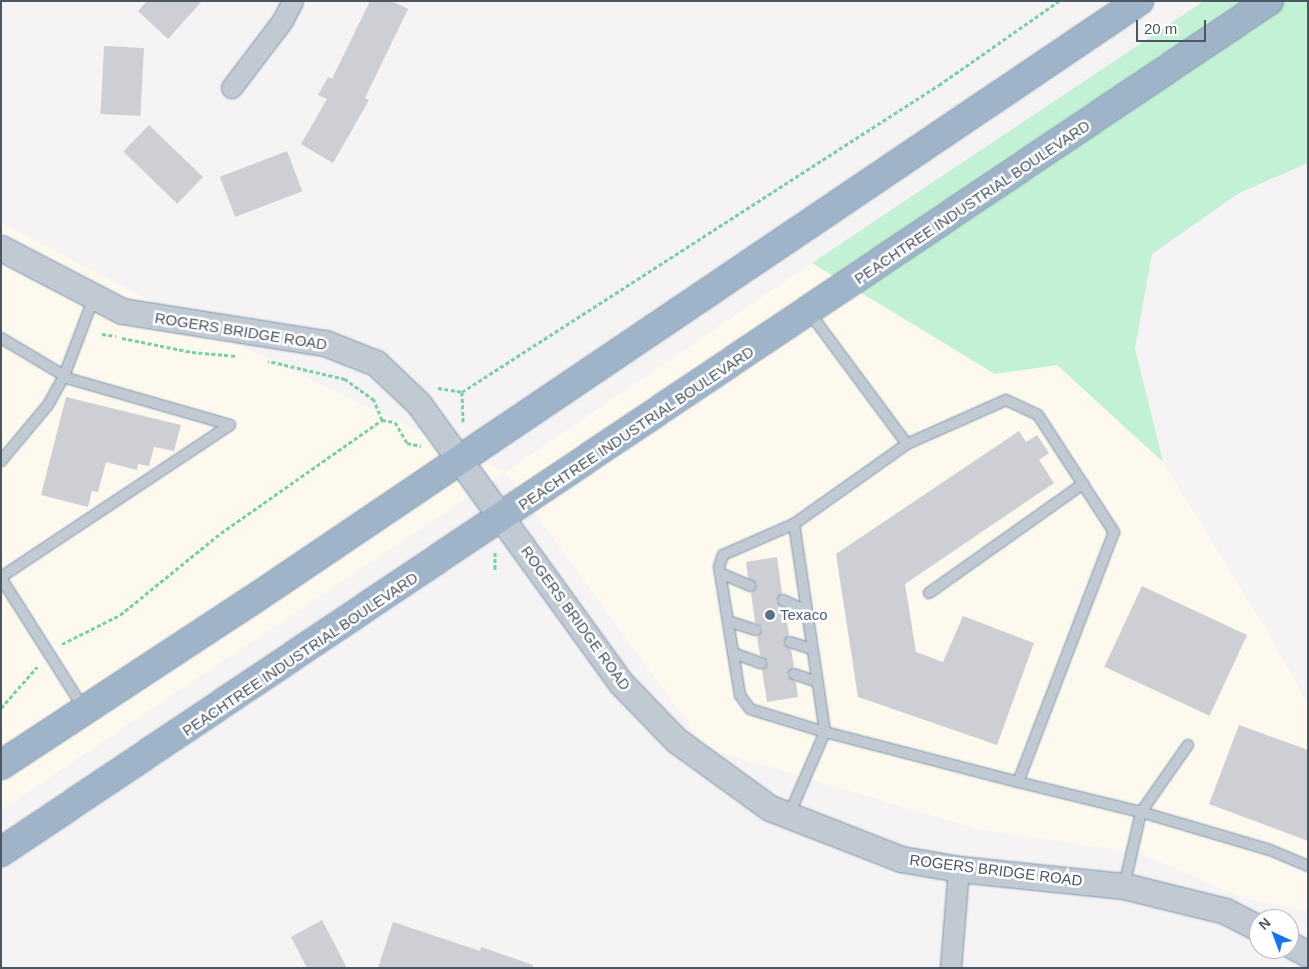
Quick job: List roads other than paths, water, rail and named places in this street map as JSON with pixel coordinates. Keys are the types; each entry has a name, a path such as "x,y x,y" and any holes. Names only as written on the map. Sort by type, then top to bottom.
{"highway":[{"path":"1,765 459,460 1139,1"},
{"name":"PEACHTREE INDUSTRIAL BOULEVARD","path":"1,852 504,518 1269,1"}],"street":[{"path":"232,88 283,21 293,1"},
{"name":"ROGERS BRIDGE ROAD","path":"1,248 122,311 325,342 376,363 419,404 504,518 571,616 634,697 676,740 770,808 901,859 959,869 1124,886 1225,911 1249,923"},
{"path":"951,968 959,869"}],"lane":[{"path":"1,461 48,405 64,376 94,297"},
{"path":"809,312 907,444"},
{"path":"1,338 64,376 230,425 1,578 84,710"},
{"path":"1018,782 1114,532 1038,415 1006,400 907,444 794,524 723,555 720,573 740,696 750,710 825,732 1018,782 1141,812 1270,850 1308,866"},
{"path":"929,593 1082,484"},
{"path":"789,815 825,732 794,524"},
{"path":"720,573 750,586"},
{"path":"783,600 807,611"},
{"path":"728,621 756,630"},
{"path":"790,642 812,649"},
{"path":"733,653 761,663"},
{"path":"794,674 818,682"},
{"path":"1124,886 1141,812 1188,745"}],"place":[{"name":"Texaco","path":"770,615"}]}
